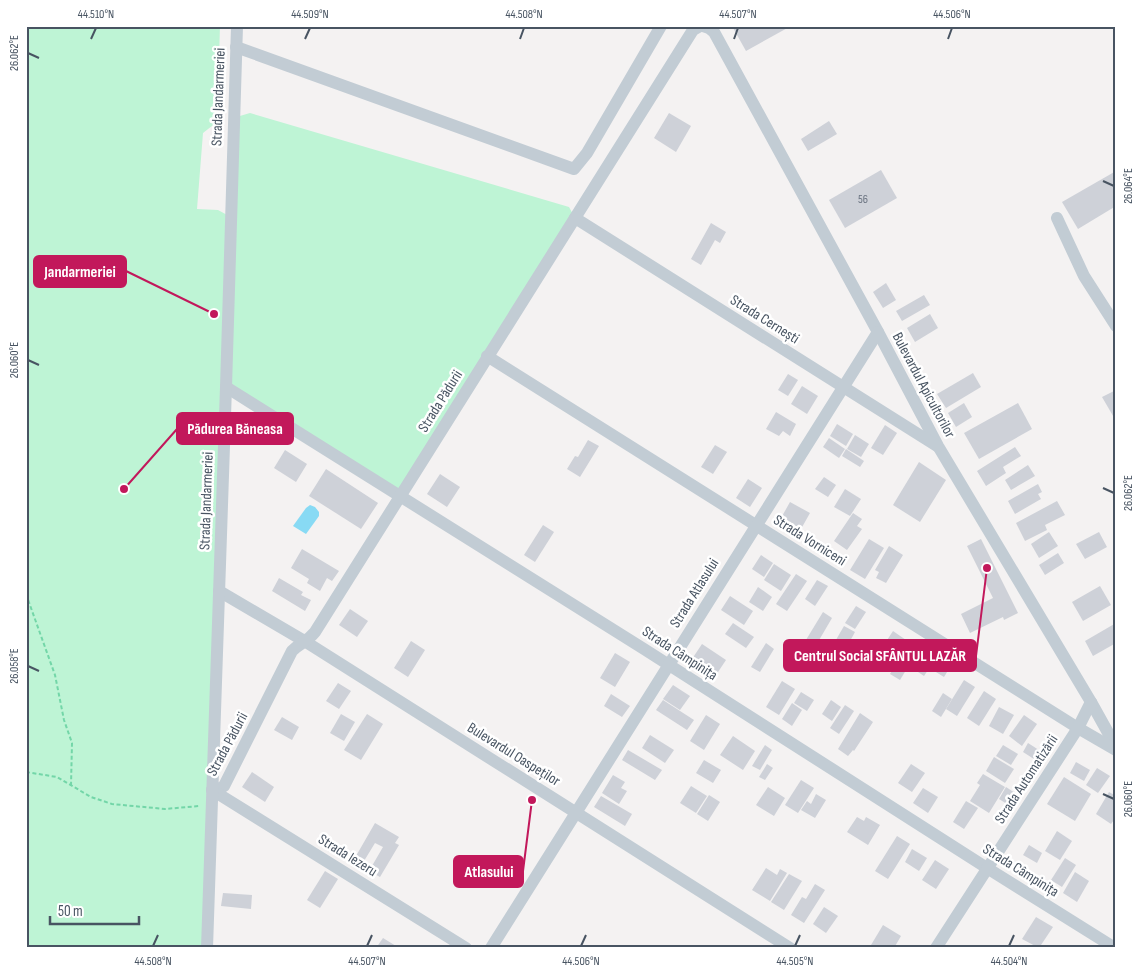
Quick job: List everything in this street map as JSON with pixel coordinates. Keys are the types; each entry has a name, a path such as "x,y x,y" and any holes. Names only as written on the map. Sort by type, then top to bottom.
{"street":[{"name":"Strada Jandarmeriei","path":"207,948 237,26"},
{"path":"236,47 574,169 587,153 661,26"},
{"name":"Strada Pădurii","path":"212,790 221,789 226,783 292,651 306,642 315,632 693,30 706,28"},
{"name":"Bulevardul Apicultorilor","path":"706,28 878,332 938,446 1092,702 1116,748"},
{"name":"Strada Cernești","path":"575,218 938,446"},
{"path":"1057,218 1084,276 1116,326"},
{"name":"Strada Atlasului","path":"491,948 878,332"},
{"name":"Strada Vorniceni","path":"487,356 1078,728 1116,748"},
{"name":"Strada Câmpinița","path":"226,387 668,664 1114,948"},
{"name":"Bulevardul Oaspeților","path":"219,591 306,642 790,948"},
{"name":"Strada Automatizării","path":"936,948 1078,728 1092,702"},
{"name":"Strada Iezeru","path":"212,790 466,948"}],"path":[{"path":"26,594 55,675 64,720 72,743 71,785"},
{"path":"26,772 57,777 91,796 112,804 165,809 212,805"}],"green space":[{"path":"26,26 220,26 217,122 203,133 197,209 218,210 229,216 233,118 250,113 569,207 575,218 400,496 227,387 207,948 26,948"}],"water":[{"path":"310,505 315,507 319,512 319,516 306,534 293,526"}],"building":[{"path":"732,26 791,26 746,51"},
{"path":"669,113 691,126 676,152 654,138"},
{"path":"829,121 837,134 808,151 801,139"},
{"path":"881,170 897,198 845,228 829,200"},
{"path":"1116,171 1116,206 1078,229 1062,202"},
{"path":"711,223 726,232 720,243 715,240 701,265 691,259"},
{"path":"886,283 896,300 883,308 873,292"},
{"path":"924,295 930,305 902,321 896,311"},
{"path":"930,314 938,328 915,342 907,328"},
{"path":"973,373 981,387 946,408 937,394"},
{"path":"788,374 798,380 788,396 778,390"},
{"path":"802,386 818,396 807,414 791,404"},
{"path":"1116,390 1116,421 1102,397"},
{"path":"964,403 972,417 956,427 948,413"},
{"path":"1018,403 1032,429 979,459 964,433"},
{"path":"776,412 796,424 790,436 783,431 779,436 766,429"},
{"path":"837,424 853,434 846,446 830,436"},
{"path":"885,425 897,433 883,455 871,448"},
{"path":"855,435 869,444 861,457 847,449"},
{"path":"829,438 845,449 839,458 823,447"},
{"path":"588,440 599,446 580,477 567,469 575,456 578,457"},
{"path":"715,445 727,452 713,474 701,467"},
{"path":"1015,447 1021,456 1003,467 1006,473 986,486 977,471"},
{"path":"846,449 864,461 860,467 842,456"},
{"path":"285,450 307,464 296,482 274,468"},
{"path":"919,462 946,480 920,522 893,505"},
{"path":"1028,465 1035,476 1011,490 1005,480"},
{"path":"326,469 378,503 361,529 309,496"},
{"path":"440,474 460,487 447,507 427,494"},
{"path":"824,477 836,485 828,497 815,489"},
{"path":"748,479 762,488 750,507 736,498"},
{"path":"1038,484 1042,492 1038,494 1041,499 1015,514 1008,501"},
{"path":"845,489 861,499 850,516 834,507"},
{"path":"1057,501 1065,515 1045,525 1047,530 1025,541 1016,523"},
{"path":"790,502 810,513 801,529 781,518"},
{"path":"853,513 862,519 857,526 862,529 847,550 834,541"},
{"path":"543,525 554,532 535,562 524,555"},
{"path":"1049,532 1058,546 1039,558 1031,544"},
{"path":"1099,532 1107,547 1085,559 1076,544"},
{"path":"869,539 884,548 865,579 850,570"},
{"path":"981,539 1018,613 1004,620 1003,617 970,633 961,614 993,598 967,546"},
{"path":"889,546 903,555 886,583 876,578 879,572 875,570"},
{"path":"302,549 339,571 332,581 327,578 320,591 307,583 309,579 291,568"},
{"path":"1058,553 1064,563 1045,575 1039,565"},
{"path":"761,555 773,563 764,577 752,569"},
{"path":"774,564 791,575 781,591 764,580"},
{"path":"796,574 807,581 787,611 776,604"},
{"path":"279,578 303,592 301,595 311,600 305,611 272,591"},
{"path":"817,580 828,586 815,606 805,599"},
{"path":"1100,586 1111,605 1083,621 1072,602"},
{"path":"758,587 772,597 763,611 749,602"},
{"path":"730,596 753,611 744,625 721,610"},
{"path":"856,606 866,612 855,629 845,623"},
{"path":"350,609 368,621 357,637 339,625"},
{"path":"823,612 832,618 808,659 798,653"},
{"path":"733,623 754,637 746,648 725,634"},
{"path":"1116,623 1116,643 1093,656 1085,641"},
{"path":"844,626 855,632 844,652 833,645"},
{"path":"893,631 906,640 892,663 878,654"},
{"path":"411,641 425,650 408,677 394,668"},
{"path":"766,643 774,649 760,672 751,667"},
{"path":"702,644 726,660 712,681 688,665"},
{"path":"908,646 917,652 900,680 890,674"},
{"path":"615,653 630,662 615,687 600,678"},
{"path":"939,656 952,664 944,677 931,669"},
{"path":"927,657 934,661 924,676 918,672"},
{"path":"964,680 975,687 957,716 946,709"},
{"path":"782,681 795,689 779,715 766,707"},
{"path":"338,683 351,691 339,709 326,701"},
{"path":"673,685 690,696 680,710 663,699"},
{"path":"984,691 996,699 979,726 967,718"},
{"path":"801,692 814,700 807,711 794,703"},
{"path":"943,693 952,699 941,717 932,711"},
{"path":"611,694 630,706 622,717 604,706"},
{"path":"663,700 694,720 687,730 656,710"},
{"path":"831,700 841,707 832,721 822,714"},
{"path":"792,703 802,710 792,726 782,719"},
{"path":"845,705 854,711 839,734 830,728"},
{"path":"999,707 1014,715 1003,734 989,726"},
{"path":"860,713 873,722 854,751 848,756 838,749"},
{"path":"341,714 355,722 344,741 330,733"},
{"path":"367,714 383,724 361,760 344,750"},
{"path":"706,715 720,724 704,750 690,741"},
{"path":"1024,715 1037,724 1022,746 1009,736"},
{"path":"282,717 299,727 292,740 274,730"},
{"path":"650,735 674,750 665,763 642,748"},
{"path":"733,736 755,751 743,770 720,755"},
{"path":"1028,743 1042,752 1037,761 1023,752"},
{"path":"765,745 772,750 760,770 752,766"},
{"path":"1003,745 1018,754 1011,765 996,756"},
{"path":"628,750 662,770 655,780 622,760"},
{"path":"994,757 1014,769 1005,783 986,771"},
{"path":"704,760 721,770 713,783 696,773"},
{"path":"1076,762 1090,770 1084,781 1070,773"},
{"path":"767,764 773,768 765,780 759,777"},
{"path":"911,764 925,773 912,792 898,783"},
{"path":"1097,768 1110,776 1098,793 1086,785"},
{"path":"252,772 274,787 265,802 242,787"},
{"path":"983,774 1005,787 989,813 970,801 980,785 977,783"},
{"path":"613,775 625,782 621,788 627,791 619,804 602,793"},
{"path":"1064,777 1091,794 1075,821 1047,804"},
{"path":"801,780 814,788 798,813 785,805"},
{"path":"691,786 707,796 696,813 680,803"},
{"path":"768,787 785,798 774,816 756,805"},
{"path":"1006,787 1015,793 1007,804 999,799"},
{"path":"923,788 938,797 928,813 913,803"},
{"path":"1109,792 1116,796 1116,817 1111,824 1096,814"},
{"path":"816,794 826,800 815,818 801,810 807,801 811,804"},
{"path":"709,795 720,802 708,821 697,814"},
{"path":"601,796 632,814 625,826 594,807"},
{"path":"966,801 978,808 964,829 953,822"},
{"path":"857,817 864,821 866,817 880,825 868,845 847,832"},
{"path":"375,823 399,837 395,843 399,845 380,877 369,871 383,847 375,843 364,861 356,856"},
{"path":"1057,831 1072,841 1060,860 1045,851"},
{"path":"897,836 910,844 888,879 875,871"},
{"path":"1029,845 1042,853 1037,863 1023,855"},
{"path":"912,849 927,858 919,871 905,862"},
{"path":"1065,858 1076,865 1062,887 1051,880"},
{"path":"935,860 949,869 936,889 922,880"},
{"path":"766,868 777,875 780,869 787,873 770,901 752,890"},
{"path":"325,871 338,879 320,908 307,900"},
{"path":"1075,872 1089,881 1077,902 1063,893"},
{"path":"789,874 802,881 784,910 771,902"},
{"path":"815,884 825,890 804,923 791,915 802,897 806,899"},
{"path":"223,893 252,895 251,909 221,906"},
{"path":"824,907 838,916 826,933 813,924"},
{"path":"1036,917 1053,927 1039,948 1022,939"},
{"path":"883,925 901,936 894,948 875,948 871,945"},
{"path":"383,938 396,946 395,948 376,948"}],"place":[{"name":"Jandarmeriei","path":"214,314"},
{"name":"Pădurea Băneasa","path":"124,489"},
{"name":"Centrul Social SFÂNTUL LAZĂR","path":"987,568"},
{"name":"Atlasului","path":"532,800"}]}
